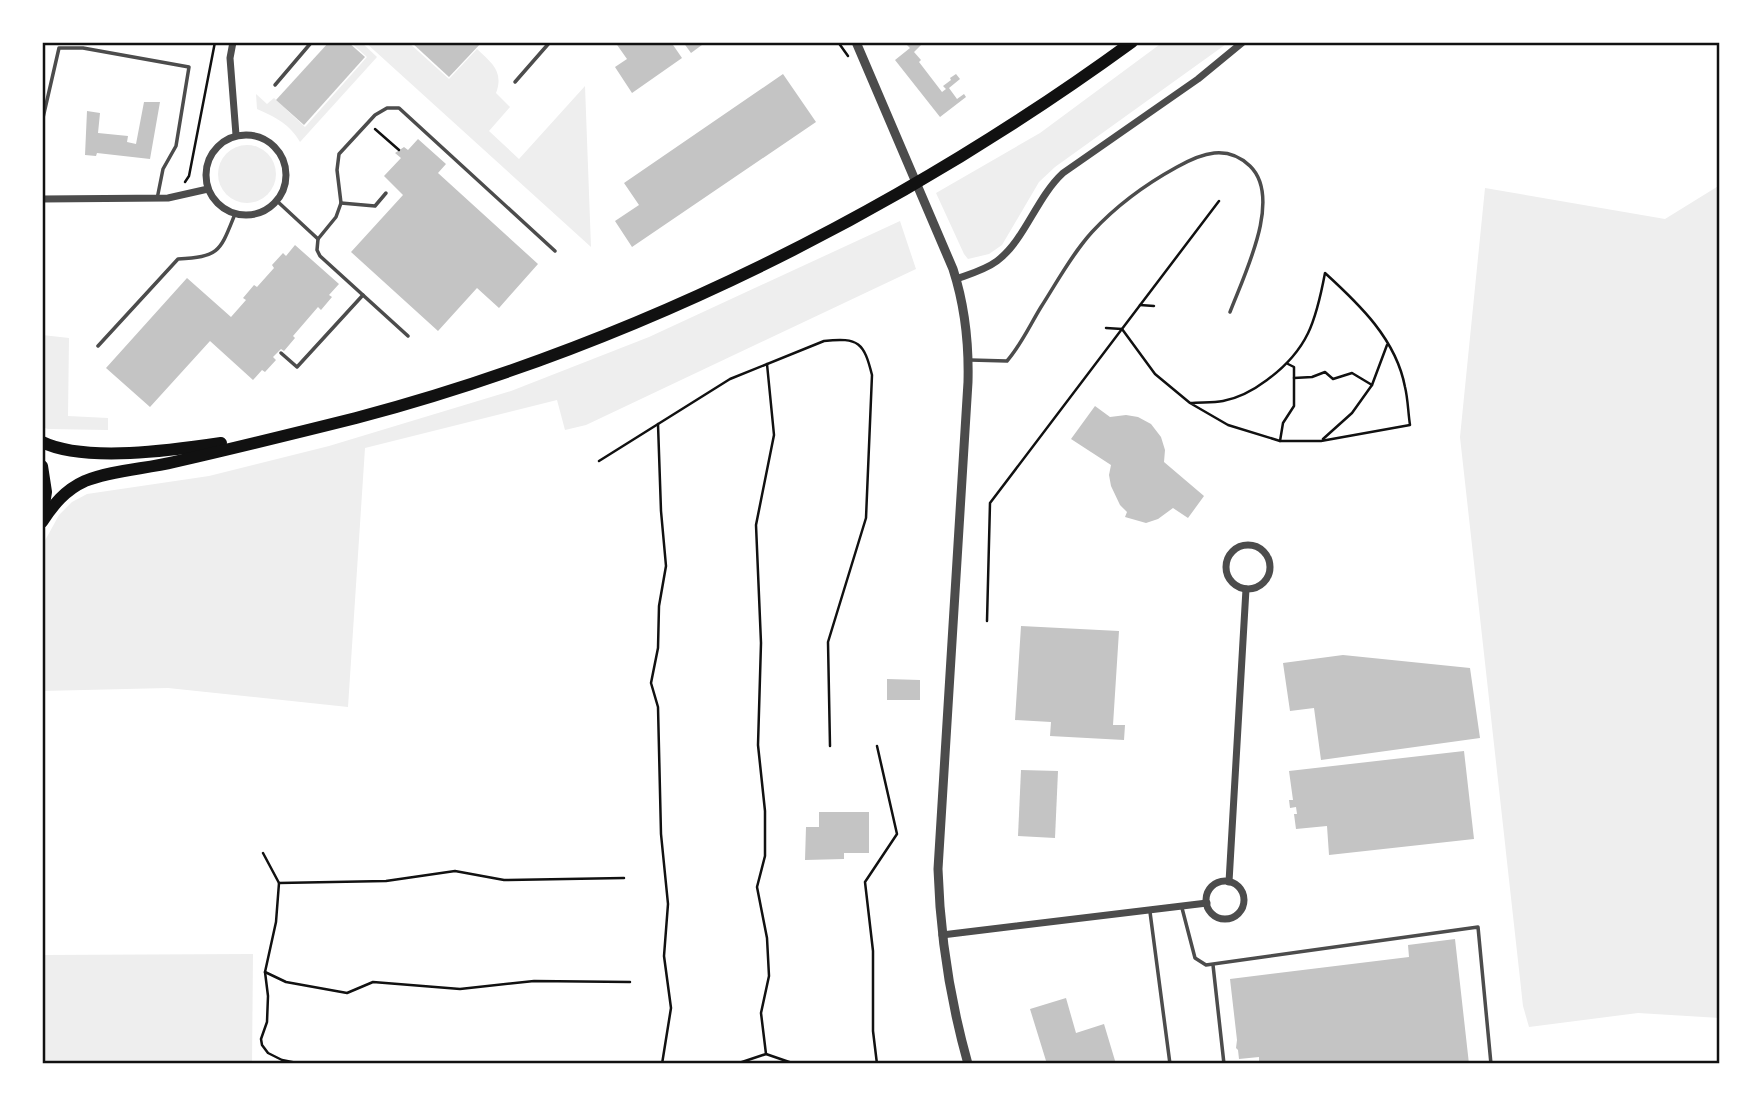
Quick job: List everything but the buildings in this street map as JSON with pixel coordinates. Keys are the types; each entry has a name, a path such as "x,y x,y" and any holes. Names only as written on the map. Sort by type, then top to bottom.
{"highway":[{"path":"42,520 59,499 85,481 172,463 401,405 583,343 723,283 872,207 979,146 1132,42"},
{"path":"42,442 72,451 133,452 207,446 291,433"},
{"path":"42,466 46,492 42,520"}],"street":[{"path":"233,42 230,58 236,135"},
{"path":"856,42 877,86 956,279 964,312 968,360 938,876 948,976 968,1064"},
{"path":"956,279 988,267 1004,255 1045,192 1063,173 1198,79 1243,42"},
{"path":"236,135 263,138 272,143 283,157 287,175 286,185 277,201 253,215 235,214 219,204 208,189 206,172 210,156 221,143 236,135"},
{"path":"42,199 157,199 208,189"},
{"path":"1246,545 1259,549 1268,560 1269,574 1260,586 1246,589 1228,578 1226,564 1232,551 1246,545"},
{"path":"1229,882 1246,589"},
{"path":"1217,883 1235,884 1243,893 1243,906 1236,916 1224,919 1218,917 1212,914 1207,903 1212,887 1217,883"},
{"path":"942,935 1207,903"}],"lane":[{"path":"275,85 310,44 307,42"},
{"path":"514,82 550,42"},
{"path":"42,122 59,48 83,48 189,67 176,146 163,169 157,199"},
{"path":"408,336 320,256 317,250 318,239 336,217 341,202 337,170 339,154 375,114 387,108 398,108 555,251"},
{"path":"968,360 1007,361 1091,233 1155,179 1207,153 1223,152 1243,160 1257,173 1264,195 1261,226 1230,312"},
{"path":"341,202 375,206 386,193"},
{"path":"277,201 318,239"},
{"path":"98,346 178,259 198,258 215,253 224,241 235,214"},
{"path":"281,353 297,367 363,295"},
{"path":"1182,906 1195,958 1206,965 1479,928 1491,1064"},
{"path":"1149,910 1170,1064"},
{"path":"1213,965 1224,1064"}],"path":[{"path":"159,186 180,186 190,176 215,42"},
{"path":"382,135 399,150"},
{"path":"987,621 990,503 1219,201"},
{"path":"1122,329 1155,374 1191,403 1228,425 1280,441 1321,441 1410,425 1405,384 1388,343 1363,308 1325,273 1320,303 1307,338 1288,364 1254,390 1223,401 1191,403"},
{"path":"1140,305 1154,306"},
{"path":"1106,328 1122,329"},
{"path":"599,461 730,379 824,341 841,339 857,344 866,352 872,375 866,518 828,642 830,746"},
{"path":"1321,441 1352,413 1372,385 1388,343"},
{"path":"766,1054 761,1013 769,976 767,938 757,887 765,856 765,811 758,745 761,643 756,525 774,435 767,364"},
{"path":"1280,441 1283,423 1294,406 1294,367 1288,364"},
{"path":"1294,378 1312,377 1325,372 1333,379 1352,373 1372,385"},
{"path":"658,424 666,566 659,606 658,648 652,682 658,707 661,834 668,904 664,956 671,1008 662,1064"},
{"path":"877,746 897,834 865,882 873,951 873,1031 877,1064"},
{"path":"263,853 279,883 276,922 265,972 267,1022 261,1039 262,1045 268,1053 282,1060 302,1064"},
{"path":"279,883 386,881 455,871 503,880 624,878"},
{"path":"265,972 286,982 347,993 373,982 460,989 534,981 630,982"},
{"path":"736,1064 766,1054 795,1064"}],"shaded area":[{"path":"350,42 361,42 377,57 300,142 287,126 257,109 256,94 267,104 274,98 305,127 367,57"},
{"path":"365,42 408,42 449,79 477,49 495,68 499,79 496,93 510,107 489,131 519,159 585,86 591,247"},
{"path":"1163,42 1229,42 1055,167 1039,182 1002,245 989,254 968,259 936,193 1040,133"},
{"path":"247,145 263,150 271,158 276,174 271,190 263,198 247,203 231,198 223,190 218,174 223,158 231,150"},
{"path":"1720,185 1720,1018 1638,1013 1529,1027 1523,1006 1460,437 1485,188 1665,219"},
{"path":"900,221 916,269 586,425 565,430 557,400 365,448 348,707 168,688 42,691 42,546 59,515 72,502 87,494 209,476 329,446 511,391 649,337"},
{"path":"42,335 69,338 68,416 108,418 108,430 42,427"},
{"path":"253,954 252,1064 42,1064 42,955"}]}
